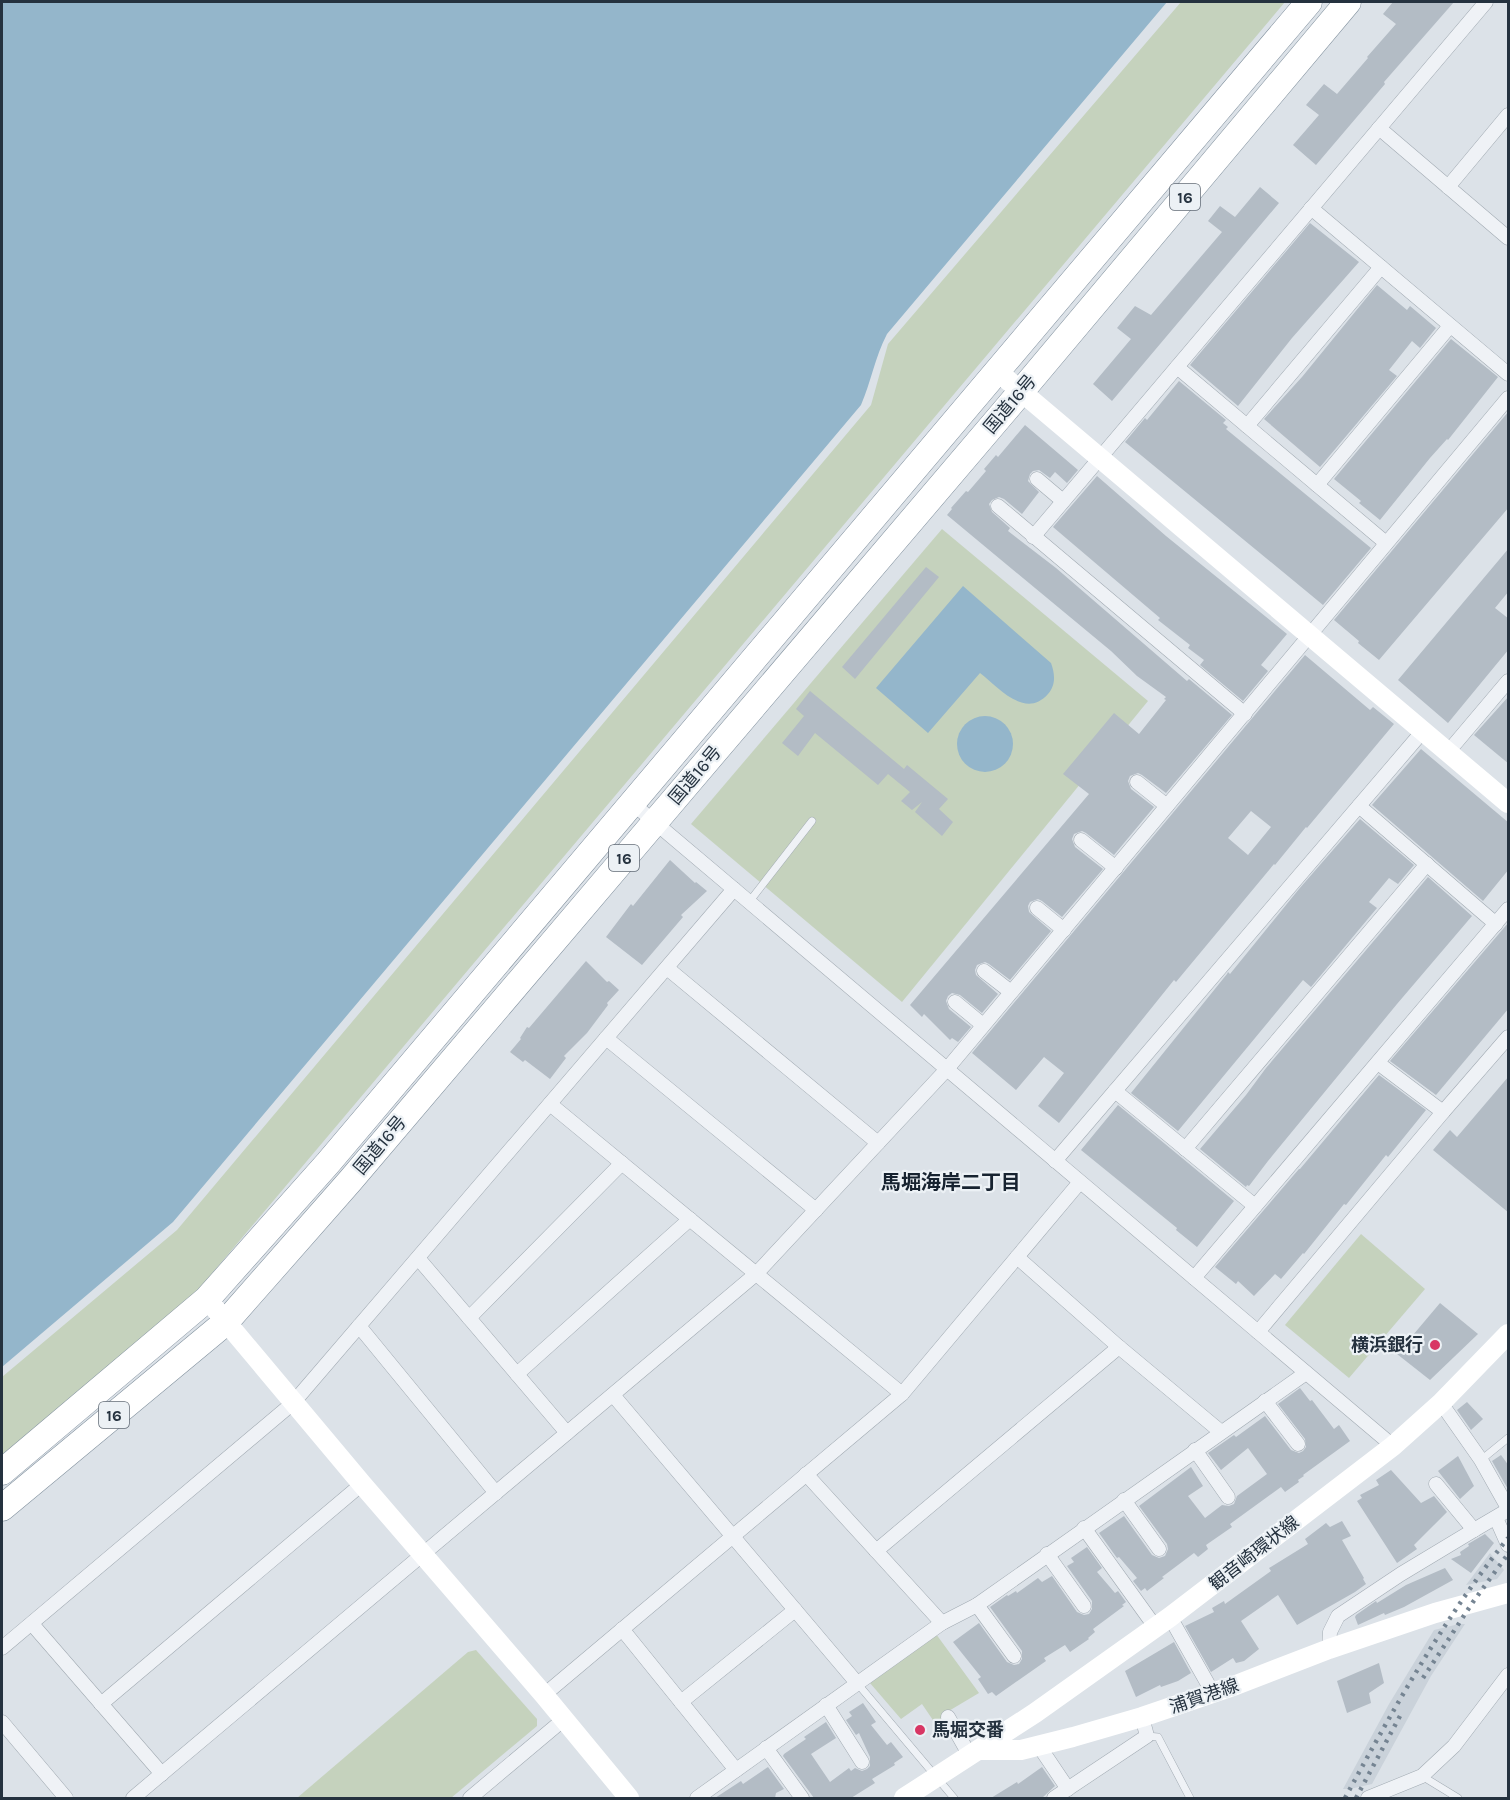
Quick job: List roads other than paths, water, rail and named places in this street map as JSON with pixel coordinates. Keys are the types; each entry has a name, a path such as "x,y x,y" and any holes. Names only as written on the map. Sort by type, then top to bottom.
{"highway":[{"name":"国道16号","path":"2,1472 207,1299 328,1163 1309,2"},
{"name":"国道16号","path":"2,1508 226,1322 655,822 1348,2"}],"street":[{"path":"1033,537 1486,2"},
{"path":"1448,187 1509,115"},
{"path":"1379,128 1509,238"},
{"path":"1311,208 1509,374"},
{"path":"1247,426 1381,267"},
{"path":"1317,485 1450,326"},
{"path":"1177,367 1386,543"},
{"path":"997,371 1509,803"},
{"path":"133,1798 756,1274 947,1069 1509,398"},
{"path":"1037,479 1063,501"},
{"path":"998,506 1245,714"},
{"path":"1448,752 1509,681"},
{"path":"1055,1161 1423,731"},
{"path":"1137,782 1167,806"},
{"path":"632,803 1393,1446"},
{"path":"1359,806 1496,924"},
{"path":"1082,840 1116,868"},
{"path":"1185,1149 1427,864"},
{"path":"2,1648 293,1403 734,890"},
{"path":"1037,908 1064,930"},
{"path":"1194,1278 1509,909"},
{"path":"667,968 878,1143"},
{"path":"984,971 1011,992"},
{"path":"955,1002 983,1025"},
{"path":"1258,1332 1509,1036"},
{"path":"606,1038 816,1210"},
{"path":"1378,1063 1443,1112"},
{"path":"1115,1091 1256,1206"},
{"path":"550,1104 902,1394"},
{"path":"470,1318 622,1163"},
{"path":"544,1695 902,1394 1080,1182"},
{"path":"517,1374 690,1219"},
{"path":"1017,1257 1119,1347 1221,1432"},
{"path":"418,1258 567,1433"},
{"path":"207,1299 629,1798"},
{"path":"359,1326 496,1493"},
{"name":"観音崎環状線","path":"975,1753 1163,1623 1393,1446 1441,1403 1509,1334"},
{"path":"876,1551 1119,1347"},
{"path":"705,1796 766,1748 942,1623 977,1605 1306,1373"},
{"path":"613,1395 857,1683"},
{"path":"1265,1401 1298,1444"},
{"path":"1329,1649 1330,1632 1338,1616 1509,1509 1481,1460 1441,1403"},
{"path":"1194,1450 1228,1497"},
{"path":"807,1474 942,1623"},
{"path":"101,1704 362,1484"},
{"path":"1436,1484 1474,1530"},
{"path":"1124,1500 1159,1549"},
{"path":"1496,1518 1509,1545"},
{"path":"1084,1528 1163,1623 1213,1693"},
{"path":"1047,1554 1084,1606"},
{"name":"浦賀港線","path":"975,1753 1021,1750 1145,1726 1213,1693 1329,1649 1435,1612 1509,1593"},
{"path":"977,1605 1014,1656"},
{"path":"681,1702 795,1610"},
{"path":"32,1624 162,1774"},
{"path":"622,1629 736,1770"},
{"path":"1368,1798 1383,1795 1422,1776 1454,1746 1509,1675"},
{"path":"826,1705 862,1762"},
{"path":"904,1798 975,1753 948,1717"},
{"path":"470,1798 563,1720"},
{"path":"2,1722 66,1798"},
{"path":"1054,1798 1145,1726"},
{"path":"1039,1746 1068,1789"},
{"path":"766,1748 802,1798"}],"lane":[{"path":"749,902 812,821"},
{"path":"1481,1460 1509,1438"},
{"path":"857,1683 954,1798"},
{"path":"1145,1726 1158,1737 1190,1798"},
{"path":"1422,1776 1458,1798"}],"water":[{"path":"2,2 1167,2 887,334 861,405 173,1222 2,1367"},
{"path":"963,586 1051,663 1054,683 1048,694 1030,704 1003,693 980,673 928,733 876,688"},
{"path":"985,716 996,718 1005,724 1011,733 1013,744 1011,755 1005,764 996,770 985,772 974,770 965,764 959,755 957,744 959,733 965,724 974,718"}],"railway":[{"path":"1345,1798 1401,1697 1441,1632 1508,1538"},
{"path":"1423,1678 1508,1554"},
{"path":"1356,1798 1400,1716"}],"place":[{"name":"横浜銀行","path":"1435,1345"},
{"name":"馬堀交番","path":"920,1730"}],"district":[{"name":"馬堀海岸二丁目","path":"951,1182"}]}
